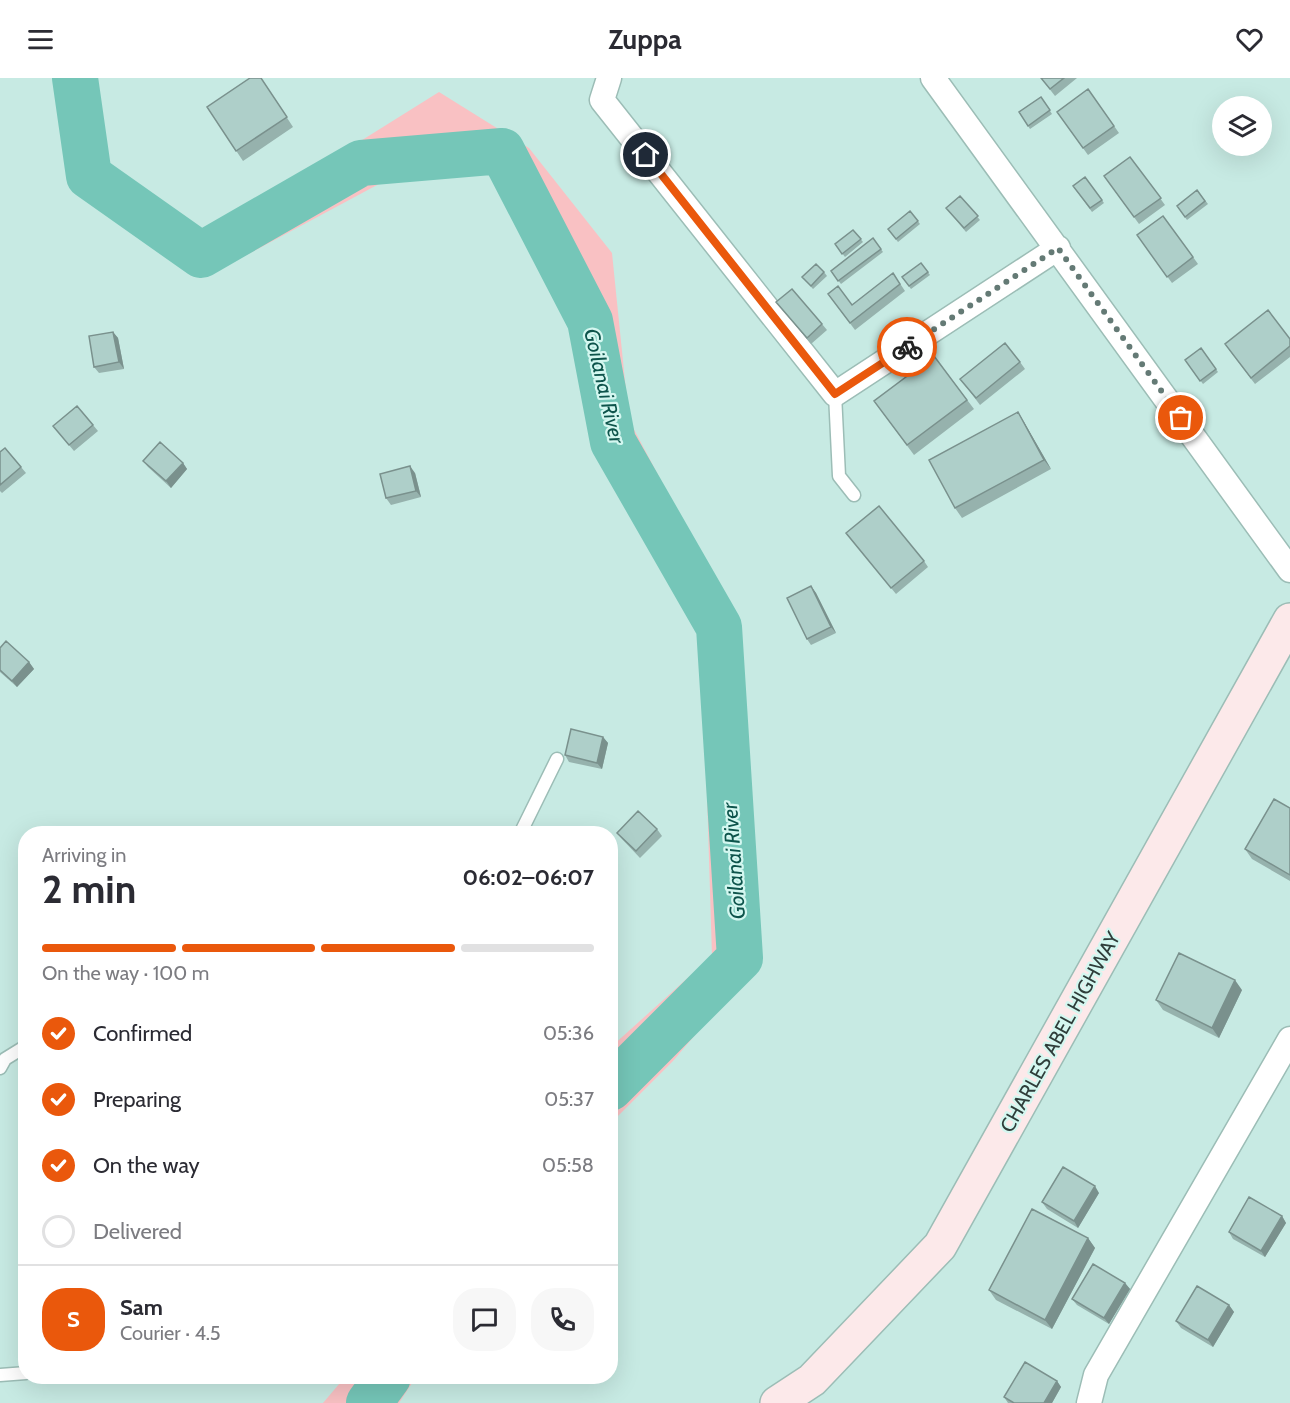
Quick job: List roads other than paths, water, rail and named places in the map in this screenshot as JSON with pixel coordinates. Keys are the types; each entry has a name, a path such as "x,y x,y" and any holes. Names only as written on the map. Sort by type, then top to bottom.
{"main road":[{"name":"CHARLES ABEL HIGHWAY","path":"777,1403 812,1380 940,1246 1290,620"}],"street":[{"path":"609,78 602,100 835,394 1058,248"},
{"path":"933,78 1290,570"},
{"path":"1089,1403 1096,1375 1290,1039"}],"lane":[{"path":"835,394 839,476 854,495"},
{"path":"524,826 557,759"},
{"path":"0,1068 5,1059 18,1051"},
{"path":"0,1375 18,1374"}],"waterway":[{"name":"Goilanai River","path":"75,78 89,176 201,255 361,163 502,151 590,321 613,442 719,627 740,958 618,1080"},
{"name":"Goilanai River","path":"369,1403 383,1384"}]}
